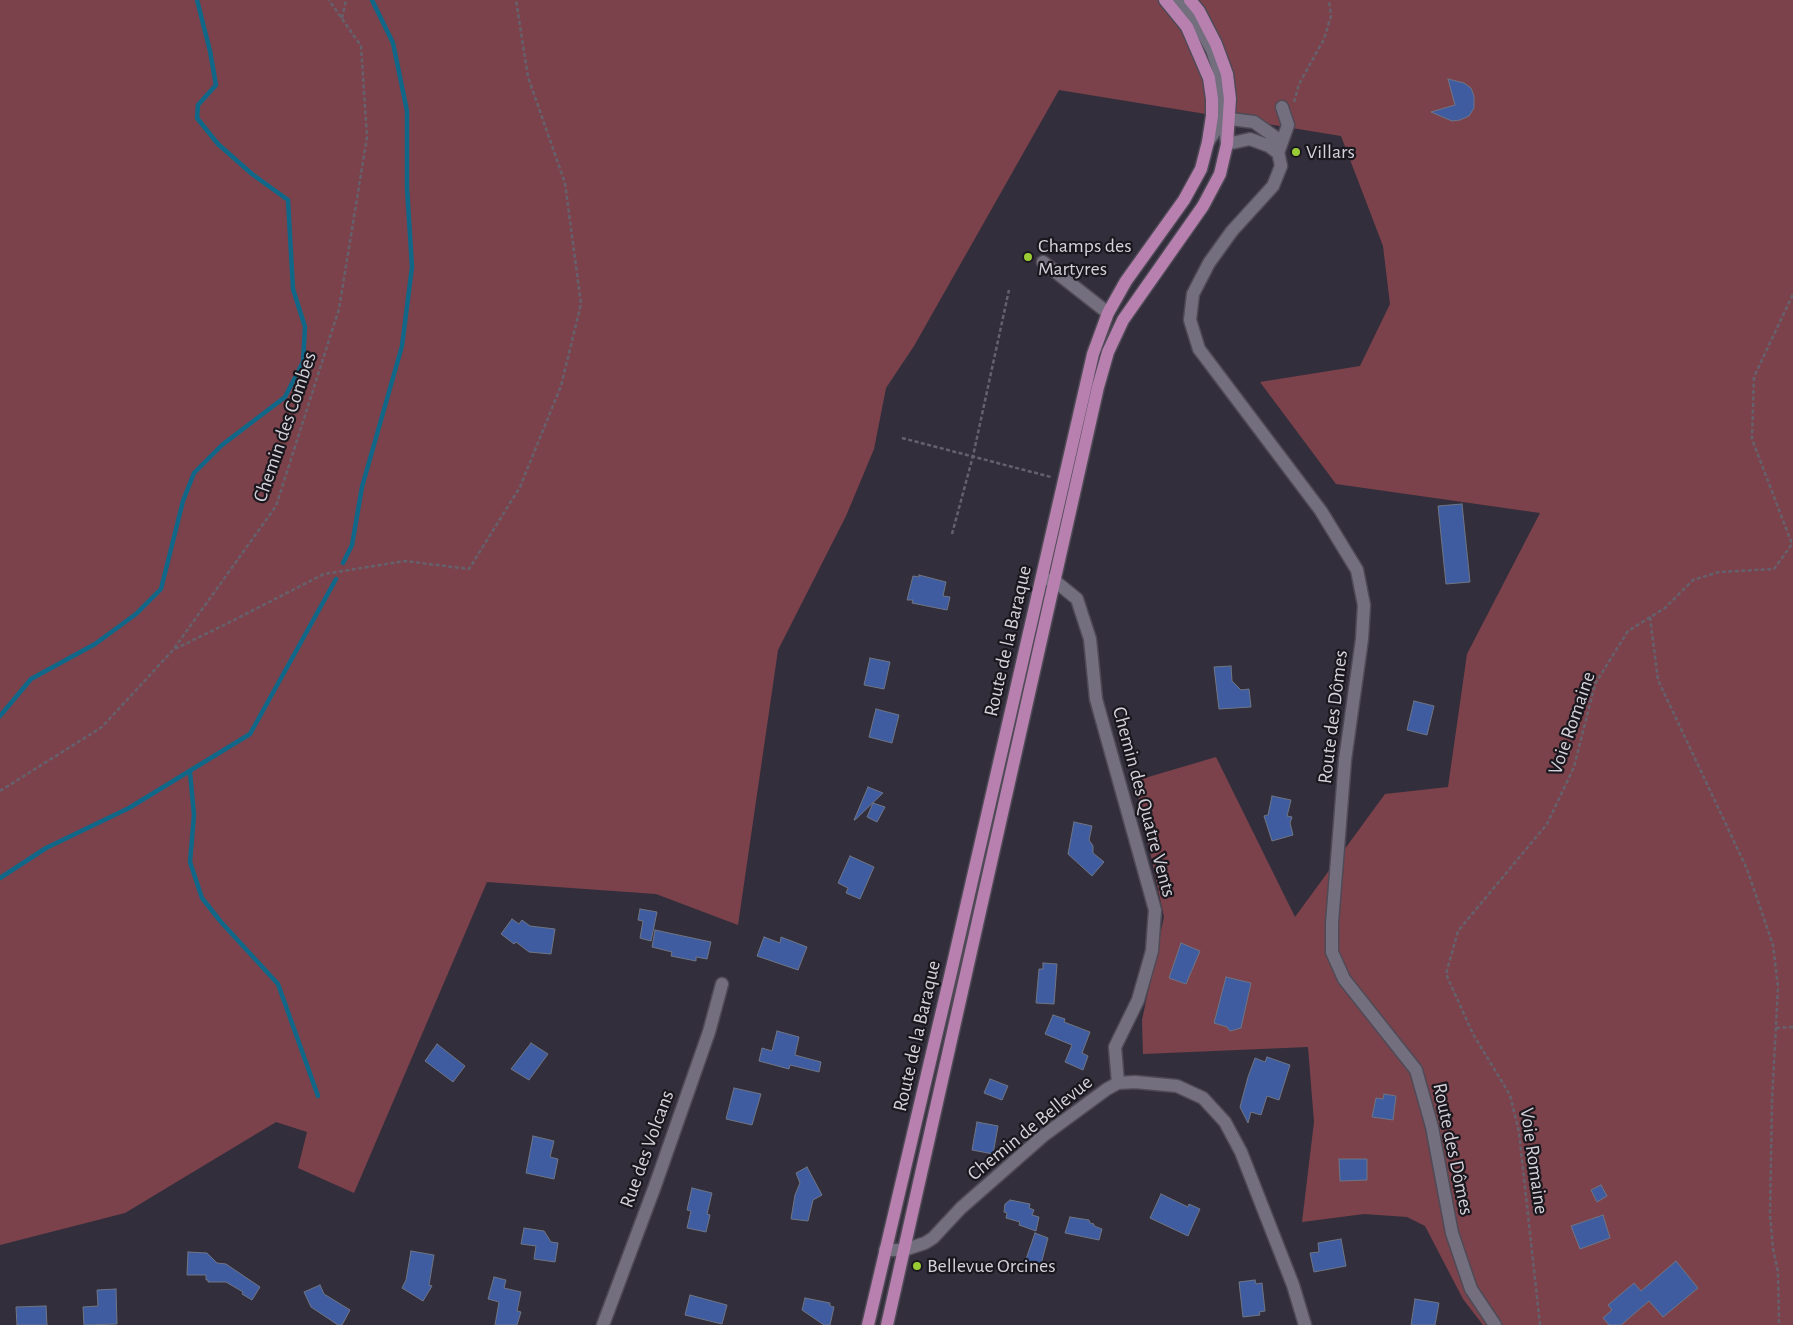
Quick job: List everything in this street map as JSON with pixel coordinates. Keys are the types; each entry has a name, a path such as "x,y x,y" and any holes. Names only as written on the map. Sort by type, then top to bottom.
{"main road":[{"name":"Route de la Baraque","path":"868,1325 1093,354 1108,313 1126,280 1184,200 1201,169 1208,142 1212,108 1209,78 1187,27 1165,0"},
{"name":"Route de la Baraque","path":"887,1325 1098,387 1108,352 1122,320 1203,206 1220,174 1227,144 1226,118 1230,99 1227,74 1216,44 1199,11 1190,0"}],"street":[{"name":"Route de la Baraque","path":"1178,0 1195,20 1212,50 1221,78 1226,118"},
{"path":"1282,107 1288,125"},
{"path":"1208,142 1226,118 1254,122 1275,137 1278,153"},
{"name":"Route des Dômes","path":"1288,125 1278,153 1280,166 1273,186 1232,231 1209,263 1193,294 1190,320 1199,349 1320,511 1358,570 1364,605 1362,639 1345,760 1332,923 1332,952 1344,979 1416,1070 1432,1127 1452,1233 1471,1290 1494,1325"},
{"path":"1227,144 1250,139 1269,146 1278,153"},
{"path":"1042,262 1108,313"},
{"name":"Chemin des Quatre Vents","path":"1042,578 1055,581 1077,599 1090,639 1096,699 1155,910 1152,951 1138,1000 1115,1046 1118,1083"},
{"name":"Rue des Volcans","path":"603,1325 655,1186 709,1032 722,984"},
{"name":"Chemin de Bellevue","path":"885,1250 904,1250 925,1244 961,1208 1043,1136 1107,1089 1118,1083 1147,1082 1177,1086 1203,1098 1225,1122 1241,1152 1293,1285 1305,1325"}],"path":[{"name":"Chemin des Combes","path":"0,791 102,728 174,650 276,506 339,309 367,137 361,46 329,0"},
{"path":"342,19 346,0"},
{"path":"174,650 324,574 405,561 469,569 520,487 561,386 581,304 565,183 528,77 516,0"},
{"path":"1288,125 1299,84 1324,39 1331,16 1329,0"},
{"path":"952,534 972,456 1009,290"},
{"name":"Voie Romaine","path":"1540,1325 1519,1132 1510,1094 1473,1034 1446,974 1458,931 1547,824 1574,767 1595,684 1628,631 1665,608 1693,580 1719,572 1774,569 1792,544 1752,439 1754,377 1793,294"},
{"path":"902,438 1064,480"},
{"path":"1650,618 1658,680 1747,869 1773,945 1778,987 1772,1100 1770,1215 1772,1249 1778,1272 1780,1325"},
{"path":"1776,1028 1793,1027"}],"shaded area":[{"path":"0,0 1793,0 1793,1325 1483,1325 1463,1299 1425,1226 1407,1217 1364,1214 1302,1222 1314,1122 1308,1047 1143,1054 1142,1020 1164,917 1135,781 1216,757 1295,917 1385,794 1448,787 1467,654 1540,513 1336,484 1260,382 1360,366 1390,304 1383,246 1341,136 1059,90 914,346 886,388 874,449 846,516 778,650 738,925 656,894 487,882 354,1193 298,1168 307,1132 276,1122 125,1213 0,1245"}],"building":[{"path":"1448,79 1464,83 1471,88 1474,96 1474,108 1469,116 1460,120 1452,121 1431,112 1455,105"},
{"path":"1462,504 1470,582 1446,584 1438,506"},
{"path":"919,575 946,582 943,596 950,597 947,610 912,603 913,600 907,600 913,576 919,577"},
{"path":"870,658 890,662 884,689 864,685"},
{"path":"1231,666 1232,681 1241,690 1249,689 1251,707 1219,709 1214,667"},
{"path":"1414,701 1434,706 1427,735 1407,730"},
{"path":"876,709 899,715 892,743 869,737"},
{"path":"868,787 883,793 854,820"},
{"path":"1272,796 1291,800 1287,816 1292,817 1290,823 1293,835 1272,841 1264,816 1268,815"},
{"path":"873,803 885,807 877,822 867,817"},
{"path":"1074,822 1092,826 1089,840 1093,846 1093,853 1104,862 1092,876 1068,854"},
{"path":"850,856 874,867 860,899 846,893 848,888 838,883"},
{"path":"640,909 657,912 651,941 640,938 643,921 638,920"},
{"path":"512,919 519,924 522,920 530,926 555,929 551,954 529,952 501,934"},
{"path":"655,930 711,942 707,959 696,957 696,961 671,956 672,952 652,947"},
{"path":"764,937 780,943 781,937 807,947 798,970 757,956"},
{"path":"1181,943 1200,951 1186,984 1169,978"},
{"path":"1043,963 1057,964 1054,1004 1036,1003 1039,969 1043,969"},
{"path":"1226,977 1251,983 1241,1028 1230,1031 1227,1027 1214,1023"},
{"path":"1053,1015 1065,1019 1064,1022 1090,1032 1082,1053 1088,1056 1083,1070 1065,1062 1072,1045 1045,1034"},
{"path":"777,1031 799,1037 795,1055 821,1062 819,1072 790,1065 789,1069 759,1061 762,1048 772,1051"},
{"path":"531,1043 548,1054 529,1080 511,1069"},
{"path":"437,1044 465,1066 453,1082 425,1061"},
{"path":"1267,1057 1290,1065 1279,1100 1267,1096 1261,1115 1251,1112 1248,1123 1240,1107 1248,1077 1255,1058 1265,1062"},
{"path":"990,1079 1008,1086 1002,1100 984,1093"},
{"path":"734,1088 761,1094 752,1125 726,1119"},
{"path":"1384,1094 1396,1096 1393,1120 1372,1117 1376,1098 1383,1099"},
{"path":"977,1122 998,1126 993,1154 972,1150"},
{"path":"533,1136 554,1141 550,1157 558,1159 554,1179 526,1173"},
{"path":"1339,1159 1367,1159 1367,1180 1340,1181"},
{"path":"807,1167 822,1195 813,1200 808,1221 791,1219 795,1195 800,1183 796,1173"},
{"path":"1601,1185 1607,1196 1597,1202 1591,1190"},
{"path":"692,1188 712,1193 707,1214 710,1215 706,1232 687,1228 691,1211 687,1210"},
{"path":"1161,1194 1188,1207 1189,1204 1200,1209 1188,1236 1150,1218"},
{"path":"1010,1200 1030,1204 1029,1208 1034,1210 1032,1215 1039,1217 1036,1231 1019,1225 1020,1222 1006,1218 1007,1213 1004,1212 1005,1204"},
{"path":"1603,1215 1610,1238 1580,1249 1571,1226"},
{"path":"1070,1217 1089,1220 1094,1226 1102,1229 1099,1240 1065,1233"},
{"path":"524,1228 544,1231 551,1242 558,1243 555,1262 534,1259 536,1246 521,1244"},
{"path":"1035,1233 1048,1238 1040,1268 1025,1262"},
{"path":"1341,1239 1346,1266 1314,1272 1310,1253 1319,1252 1318,1243"},
{"path":"411,1251 434,1255 429,1285 432,1286 423,1301 402,1288 406,1280"},
{"path":"188,1252 207,1253 217,1263 226,1264 260,1287 252,1300 226,1282 208,1282 206,1275 187,1275"},
{"path":"1676,1261 1698,1288 1663,1317 1649,1301 1621,1325 1609,1325 1603,1318 1612,1310 1608,1305 1634,1283 1641,1291"},
{"path":"494,1277 506,1280 504,1288 521,1292 517,1311 521,1312 517,1325 495,1325 499,1302 488,1299"},
{"path":"1255,1280 1256,1284 1262,1283 1265,1311 1259,1312 1260,1315 1243,1317 1239,1282"},
{"path":"320,1285 324,1294 350,1310 342,1325 338,1325 311,1307 304,1292"},
{"path":"116,1289 117,1324 84,1325 83,1307 98,1306 97,1290"},
{"path":"690,1295 727,1305 722,1324 685,1315"},
{"path":"805,1298 830,1303 830,1306 834,1307 830,1325 824,1325 802,1310"},
{"path":"1415,1299 1439,1303 1435,1325 1411,1325"},
{"path":"46,1306 47,1325 17,1325 16,1307"}],"waterway":[{"path":"0,716 31,679 95,644 136,614 161,589 183,501 194,473 222,445 285,397 303,362 305,327 293,289 288,200 252,174 218,144 197,118 198,105 216,85 210,51 197,0"},
{"path":"343,563 352,545 362,487 402,346 412,267 407,188 407,111 393,43 372,0"},
{"path":"0,878 46,848 129,808 250,734 336,579"},
{"path":"190,772 194,815 190,862 202,898 221,922 278,984 318,1096"}],"place":[{"name":"Villars","path":"1296,152"},
{"name":"Champs des Martyres","path":"1028,257"},
{"name":"Bellevue Orcines","path":"917,1266"}]}
